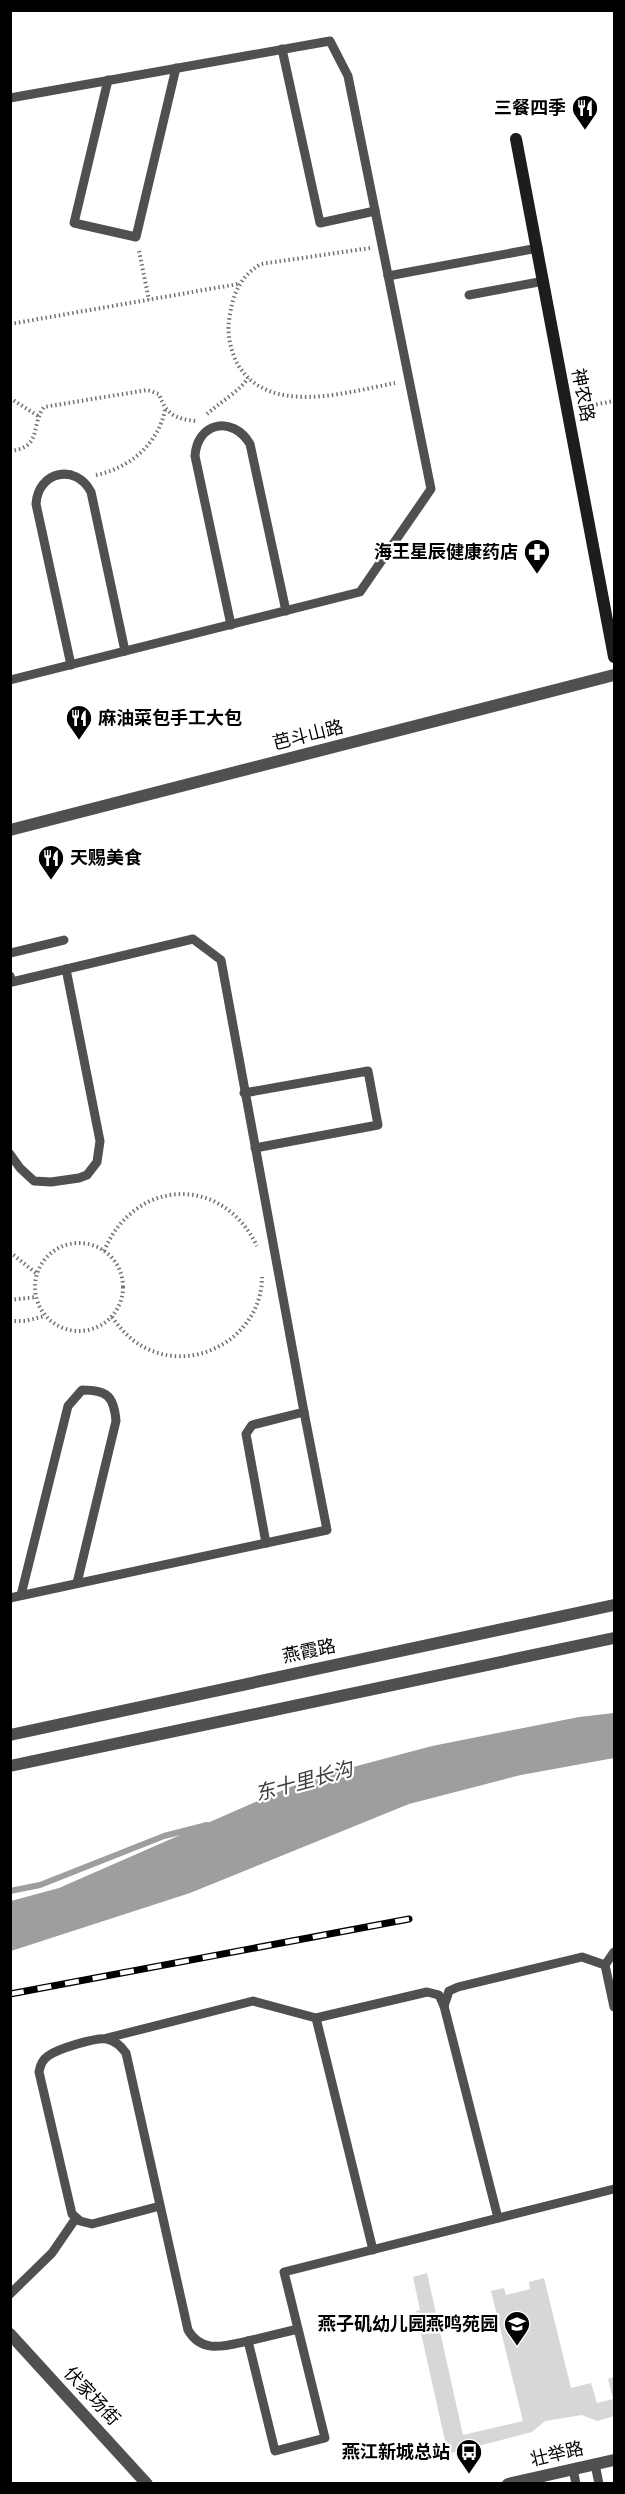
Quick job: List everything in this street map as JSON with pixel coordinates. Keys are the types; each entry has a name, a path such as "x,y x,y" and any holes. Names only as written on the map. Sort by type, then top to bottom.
{"street":[{"name":"神农路","path":"516,139 615,657"},
{"name":"芭斗山路","path":"10,830 615,675"},
{"name":"燕霞路","path":"10,1735 615,1605"},
{"path":"10,1766 615,1638"},
{"name":"伏家场街","path":"10,2334 147,2484"},
{"name":"壮举路","path":"508,2484 615,2460"}],"lane":[{"path":"10,98 330,41 348,76 431,489 360,592 10,680"},
{"path":"282,49 320,223 375,211"},
{"path":"108,80 74,223 136,237 176,68"},
{"path":"388,276 538,248"},
{"path":"469,296 544,281"},
{"path":"231,625 195,456 198,441 203,434 216,427 224,425 240,431 250,444 286,611"},
{"path":"71,665 36,504 39,489 50,478 65,473 81,479 91,492 125,651"},
{"path":"10,976 12,982 193,939 221,960 327,1530 10,1598"},
{"path":"10,953 64,940"},
{"path":"10,1154 20,1168 34,1181 42,1183 79,1179 87,1175 98,1162 100,1141 66,969"},
{"path":"244,1093 368,1071 378,1125 255,1148"},
{"path":"21,1595 68,1406 82,1390 97,1390 109,1396 115,1406 116,1421 77,1583"},
{"path":"266,1543 246,1434 252,1425 304,1412"},
{"path":"605,1965 615,1952"},
{"path":"444,2006 449,1991 458,1986 582,1957 605,1965"},
{"path":"605,1965 615,2007"},
{"path":"160,2206 92,2224 76,2218 69,2209 39,2072 44,2059 55,2051 253,2001 316,2018 427,1992 439,1995 444,2006 498,2218"},
{"path":"316,2018 373,2250"},
{"path":"104,2039 116,2042 126,2053 191,2336 202,2345 219,2348 298,2329"},
{"path":"248,2341 274,2451 325,2438 284,2272 615,2189"},
{"path":"10,2294 52,2253 76,2218"},
{"path":"595,2464 599,2484"},
{"path":"573,2469 576,2484"}],"path":[{"path":"136,237 149,300"},
{"path":"382,246 261,264 249,271 238,284 231,305 228,332 235,359 248,378 259,388 273,392 320,397 409,380"},
{"path":"10,324 238,284"},
{"path":"165,410 180,419 196,422 224,398 244,385 248,378"},
{"path":"10,451 22,450 33,441 38,416 45,407 147,390 159,394 165,410 162,420 146,447 134,460 107,473 81,479"},
{"path":"10,398 38,416"},
{"path":"568,410 615,401"},
{"path":"104,1251 116,1227 136,1208 160,1197 177,1194 211,1199 226,1207 250,1232 260,1255"},
{"path":"70,1244 94,1245 104,1251 119,1269 123,1280 120,1304 112,1317 96,1329 74,1332 63,1329 45,1316 36,1297 37,1274 50,1254 70,1244"},
{"path":"10,1252 37,1274"},
{"path":"112,1317 122,1331 150,1350 183,1357 200,1355 224,1344 243,1328 260,1298 262,1272"},
{"path":"10,1300 36,1297"},
{"path":"10,1321 25,1321 45,1316"}],"shaded area":[{"path":"614,1713 614,1758 521,1775 409,1804 190,1893 11,1951 11,1901 59,1888 290,1787 338,1771 432,1746 579,1717"},
{"path":"427,2273 463,2435 523,2421 491,2291 504,2288 506,2295 530,2289 529,2282 544,2278 571,2388 591,2383 597,2403 613,2399 608,2379 614,2377 614,2416 597,2421 582,2415 545,2421 532,2432 448,2454 416,2311 420,2310 413,2277"}],"waterway":[{"name":"东十里长沟","path":"10,1891 40,1885 164,1836 207,1825"}],"railway":[{"path":"10,1994 409,1919"}],"place":[{"name":"三餐四季","path":"585,131"},
{"name":"海王星辰健康药店","path":"537,575"},
{"name":"麻油菜包手工大包","path":"79,741"},
{"name":"天赐美食","path":"51,881"},
{"name":"燕子矶幼儿园燕鸣苑园","path":"517,2347"},
{"name":"燕江新城总站","path":"469,2475"}]}
